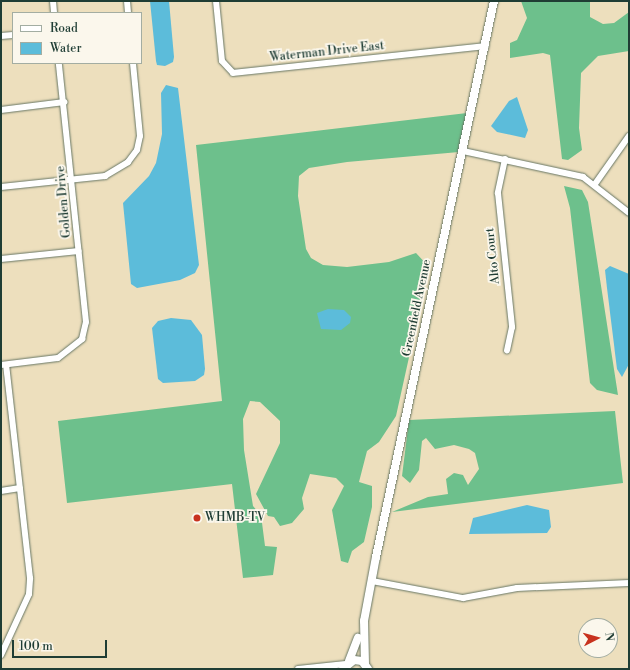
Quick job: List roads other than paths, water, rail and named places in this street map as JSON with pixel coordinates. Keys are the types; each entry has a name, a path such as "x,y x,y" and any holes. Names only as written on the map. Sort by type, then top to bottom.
{"main road":[{"name":"Greenfield Avenue","path":"346,665 364,621 486,46 494,1"},
{"name":"Greenfield Avenue","path":"364,621 366,666"},
{"path":"346,665 366,666"}],"street":[{"path":"53,1 54,12"},
{"path":"128,1 128,12"},
{"name":"Waterman Drive East","path":"216,1 222,61 233,73 486,46"},
{"path":"1,36 12,35"},
{"name":"Golden Drive","path":"3,365 58,358 82,339 86,322 73,179 59,64"},
{"path":"1,187 73,179 117,172 137,150 140,136 133,64"},
{"path":"1,110 64,102"},
{"path":"595,184 629,136"},
{"path":"463,151 574,174 595,184 629,213"},
{"name":"Alto Court","path":"504,159 498,193 512,327 507,350"},
{"path":"1,259 79,251"},
{"path":"1,655 29,594 30,578 20,488 3,365"},
{"path":"1,490 20,488"},
{"path":"372,581 470,598 517,588 629,583"},
{"path":"298,669 346,665"}],"water":[{"path":"150,1 169,1 174,57 173,62 165,66 157,65 156,61"},
{"path":"166,85 178,88 199,265 195,273 180,280 137,288 131,284 123,203 149,176 156,163 162,134 161,93"},
{"path":"517,97 528,130 525,138 497,132 491,126 509,101"},
{"path":"610,266 629,274 629,364 622,377 617,369 605,270"},
{"path":"328,309 344,310 351,317 350,323 341,330 321,329 317,313"},
{"path":"171,318 191,320 202,335 205,369 204,375 195,381 163,383 158,379 152,328 158,321"},
{"path":"527,505 549,510 551,527 547,533 469,534 473,518"}],"place":[{"name":"WHMB-TV","path":"197,518"}]}
